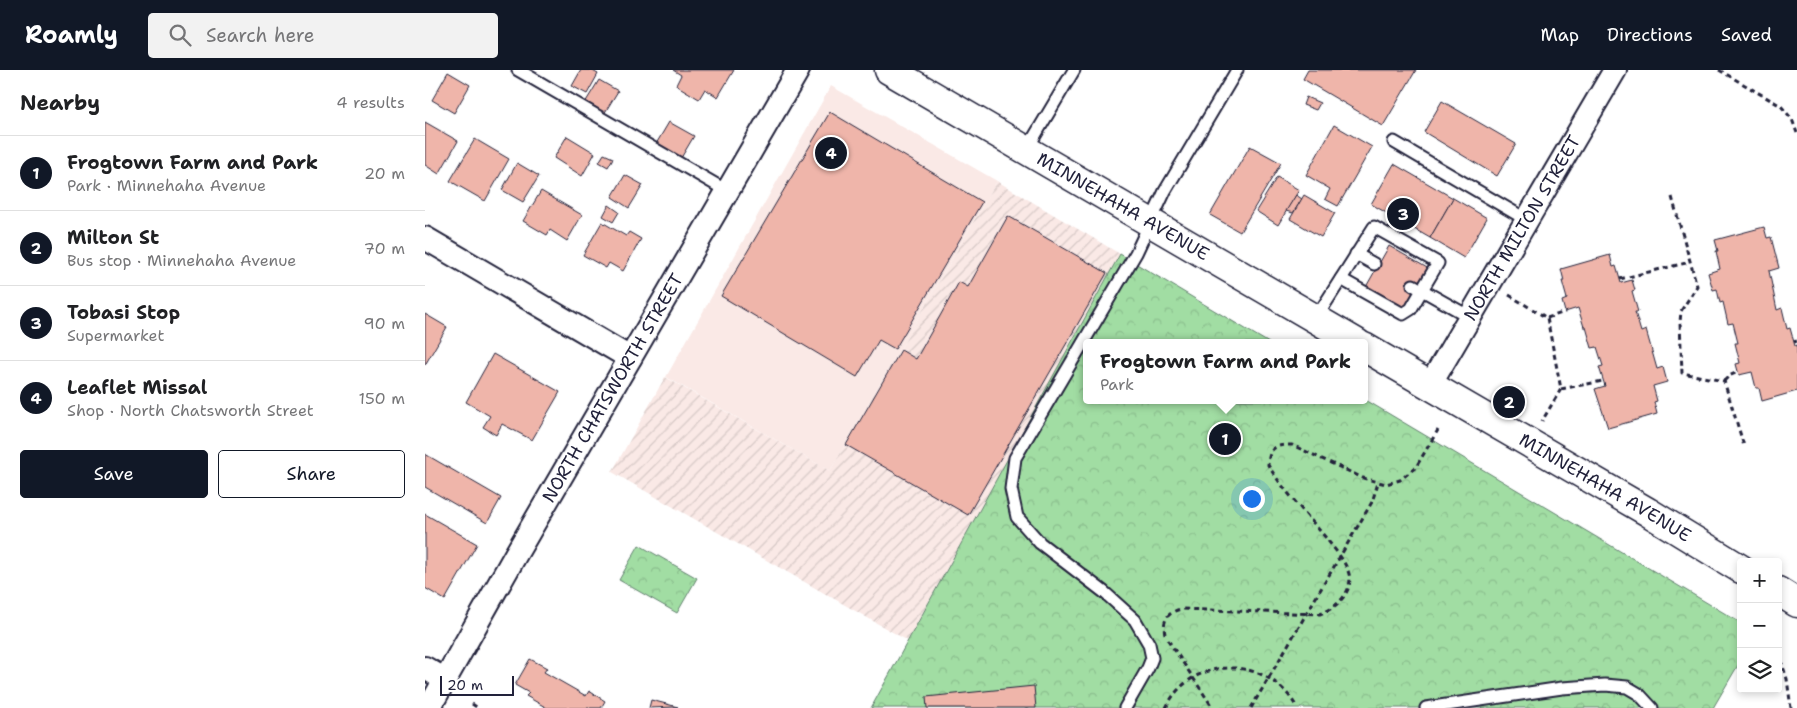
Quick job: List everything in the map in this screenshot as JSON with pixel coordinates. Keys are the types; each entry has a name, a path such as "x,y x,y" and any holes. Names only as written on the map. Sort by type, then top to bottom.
{"street":[{"name":"NORTH CHATSWORTH STREET","path":"429,708 629,358 798,70"},
{"name":"MINNEHAHA AVENUE","path":"889,70 1350,339"},
{"name":"NORTH MILTON STREET","path":"1430,386 1615,70"},
{"path":"425,238 629,358"},
{"name":"MINNEHAHA AVENUE","path":"1368,348 1737,566"},
{"path":"1782,594 1797,603"},
{"path":"425,668 446,680"}],"lane":[{"path":"518,70 727,191"},
{"path":"1027,149 1073,70"},
{"path":"1085,339 1136,253 1165,191 1237,70"},
{"path":"1394,142 1527,220"},
{"path":"1316,318 1374,227 1439,263 1417,287 1411,309 1403,314 1341,279"},
{"path":"1356,254 1374,264"},
{"path":"1417,287 1470,317"},
{"path":"1083,343 1015,458 1011,489 1017,517 1040,543 1104,592 1135,620 1149,644 1152,658 1125,708"},
{"path":"1426,708 1562,688 1605,685 1627,688 1639,694 1653,708"}],"path":[{"path":"1719,70 1781,106 1792,118 1797,133"},
{"path":"1672,197 1697,286 1681,311 1682,373 1725,381"},
{"path":"1620,280 1690,262"},
{"path":"1489,284 1547,318 1561,390 1529,443"},
{"path":"1547,318 1565,312"},
{"path":"1725,381 1729,376 1739,372"},
{"path":"1561,390 1603,381"},
{"path":"1725,381 1743,446"},
{"path":"1213,708 1167,637 1164,624 1167,617 1173,611 1181,609 1320,614 1330,611 1340,602 1347,591 1349,575 1340,556 1268,465 1269,457 1274,448 1280,445 1291,445 1378,483 1386,484 1400,480 1409,474 1438,430"},
{"path":"1251,708 1372,502 1378,483"},
{"path":"1782,663 1787,679 1791,708"},
{"path":"1166,708 1180,688 1193,678 1207,671 1239,667 1268,677 1282,687 1297,708"},
{"path":"472,704 479,708"}],"shaded area":[{"path":"831,86 997,181 830,471 666,377"},
{"path":"997,181 1120,254 908,641 612,472 665,377 830,471"}],"green space":[{"path":"1120,254 1262,339 1083,339 1083,404 1368,404 1368,401 1737,621 1737,667 1713,708 871,708"},
{"path":"639,545 697,578 677,613 619,580"}],"building":[{"path":"581,70 591,70 598,74 587,94 572,86"},
{"path":"673,70 734,70 718,97 705,89 699,99 676,85 681,75"},
{"path":"1308,70 1416,70 1383,126 1303,79"},
{"path":"448,72 470,85 454,113 432,100"},
{"path":"599,80 618,91 604,114 585,103"},
{"path":"1306,97 1320,103 1316,110 1303,105"},
{"path":"1442,101 1516,144 1497,176 1424,132"},
{"path":"830,112 982,202 895,349 879,340 857,377 721,296"},
{"path":"425,122 458,141 439,174 425,165"},
{"path":"669,122 694,136 681,158 656,144"},
{"path":"1334,125 1372,147 1338,206 1325,199 1330,189 1306,175"},
{"path":"567,136 595,153 582,176 554,158"},
{"path":"475,139 509,159 485,201 450,181"},
{"path":"1250,146 1281,163 1240,232 1210,215"},
{"path":"604,154 613,158 608,167 599,162"},
{"path":"517,163 539,176 523,202 502,190"},
{"path":"1394,164 1453,198 1430,238 1371,204"},
{"path":"625,175 643,185 629,208 612,197"},
{"path":"1277,177 1299,190 1278,225 1256,211"},
{"path":"541,191 582,215 567,241 550,230 547,235 523,221"},
{"path":"1296,195 1302,199 1293,213 1286,211"},
{"path":"1304,195 1335,213 1321,237 1290,219"},
{"path":"1453,198 1487,218 1464,258 1430,238"},
{"path":"609,205 619,212 613,222 603,216"},
{"path":"1008,216 1107,273 968,515 846,445 901,350 916,359 959,282 968,287"},
{"path":"602,222 626,236 629,232 641,239 623,271 609,263 606,268 583,255"},
{"path":"1764,227 1767,238 1771,237 1779,268 1769,271 1777,310 1782,308 1787,329 1790,328 1795,346 1797,345 1797,391 1762,401 1752,372 1739,375 1736,364 1740,363 1735,343 1738,343 1733,323 1728,324 1723,302 1720,303 1717,289 1713,290 1708,273 1720,269 1715,240"},
{"path":"1389,246 1429,269 1401,316 1362,294"},
{"path":"1610,255 1613,267 1616,266 1621,283 1632,280 1635,290 1632,291 1638,312 1635,312 1641,332 1646,330 1657,369 1663,367 1667,382 1653,386 1657,401 1654,402 1657,414 1608,428 1595,389 1605,386 1599,367 1603,366 1597,347 1592,348 1578,308 1565,312 1562,301 1567,299 1561,269"},
{"path":"425,314 447,327 425,365"},
{"path":"493,354 560,392 532,440 502,424 496,435 483,427 490,416 466,402"},
{"path":"425,454 501,498 487,523 425,487"},
{"path":"425,514 477,544 445,600 425,588"},
{"path":"530,659 547,668 544,672 586,696 589,691 605,701 601,708 547,708 526,696 529,693 515,685"},
{"path":"1034,686 1036,708 927,708 926,697"},
{"path":"651,700 678,707 649,708"}],"place":[{"name":"Leaflet Missal","path":"831,153"},
{"name":"Tobasi Stop","path":"1403,214"},
{"name":"Milton St","path":"1509,402"},
{"name":"Frogtown Farm and Park","path":"1225,439"}]}
